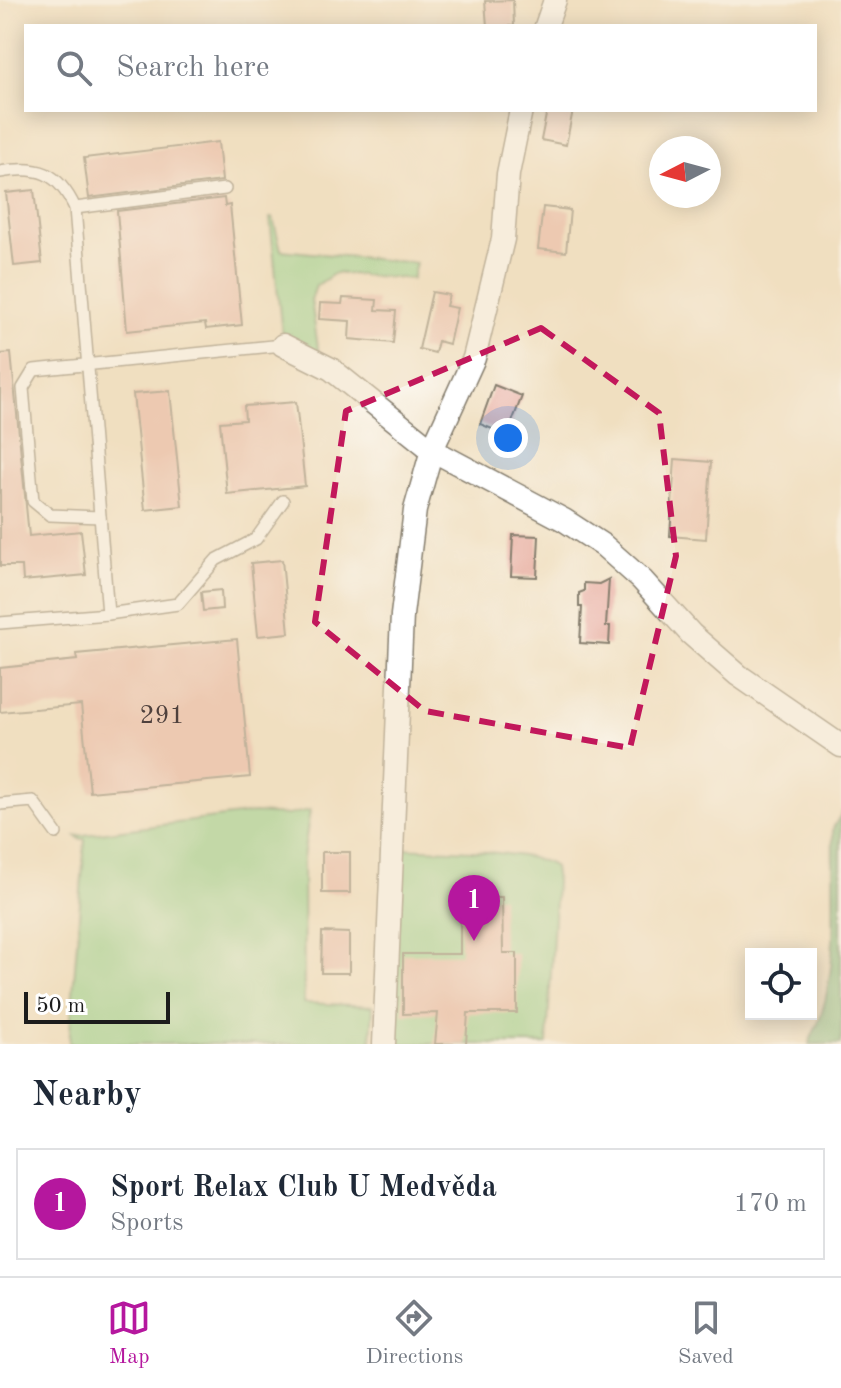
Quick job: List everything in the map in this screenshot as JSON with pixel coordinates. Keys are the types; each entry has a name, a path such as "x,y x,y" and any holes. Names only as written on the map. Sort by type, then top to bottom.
{"street":[{"path":"547,24 555,0"},
{"path":"384,1044 402,615 415,510 432,450 474,358 503,239 508,174 521,112"},
{"path":"283,345 331,369 409,428 432,450 564,520 604,546 642,580 691,634 738,675 841,746"}],"lane":[{"path":"0,172 41,171 64,185 75,208 108,614"},
{"path":"75,208 225,189"},
{"path":"100,517 50,515 33,501 23,388 34,370 283,345"},
{"path":"0,623 108,614 178,604 216,560 256,539 283,501"},
{"path":"0,804 33,801 56,833"}],"highlighted area":[{"path":"541,328 659,413 676,556 630,748 425,711 315,622 346,411"}],"green space":[{"path":"270,218 273,218 281,250 416,263 412,279 335,273 316,286 311,300 319,354 282,335"},
{"path":"310,810 303,858 304,1003 373,1006 371,1044 69,1044 85,839 76,836 254,813 288,815"},
{"path":"841,814 841,1044 809,1044 821,1015 831,969 833,828"},
{"path":"398,848 503,854 542,861 554,867 556,882 547,1044 391,1044"}],"building":[{"path":"513,0 514,24 487,24 485,1"},
{"path":"547,112 573,112 566,145 541,140"},
{"path":"218,142 222,181 89,198 84,158"},
{"path":"34,190 42,263 14,266 6,193"},
{"path":"224,198 225,206 230,205 242,325 206,329 205,323 127,331 117,211"},
{"path":"543,207 570,210 566,252 538,249"},
{"path":"432,292 449,295 446,306 457,308 449,344 438,341 435,353 419,349"},
{"path":"343,298 377,300 376,310 396,311 393,343 349,339 350,321 319,319 320,303 342,304"},
{"path":"11,353 29,536 81,531 86,575 23,581 22,566 0,566 0,354"},
{"path":"494,385 522,396 507,435 480,424"},
{"path":"170,391 182,506 145,510 133,394"},
{"path":"296,402 305,486 227,494 220,422 245,420 244,406"},
{"path":"675,459 711,462 706,539 670,536"},
{"path":"513,535 539,536 537,577 511,576"},
{"path":"282,560 289,633 258,636 251,563"},
{"path":"609,579 606,626 610,626 609,645 580,643 582,607 579,607 579,593 584,591 584,583 599,584"},
{"path":"221,590 222,609 203,611 201,592"},
{"path":"237,639 250,777 90,792 81,705 0,712 0,668 77,660 76,654"},
{"path":"322,852 350,852 350,893 322,893"},
{"path":"460,897 502,897 503,953 517,953 517,1013 468,1013 466,1044 435,1044 438,1013 403,1014 403,954 460,954"},
{"path":"322,932 349,933 349,973 321,973"}],"place":[{"name":"Sport Relax Club U Medvěda","path":"474,941"}]}
